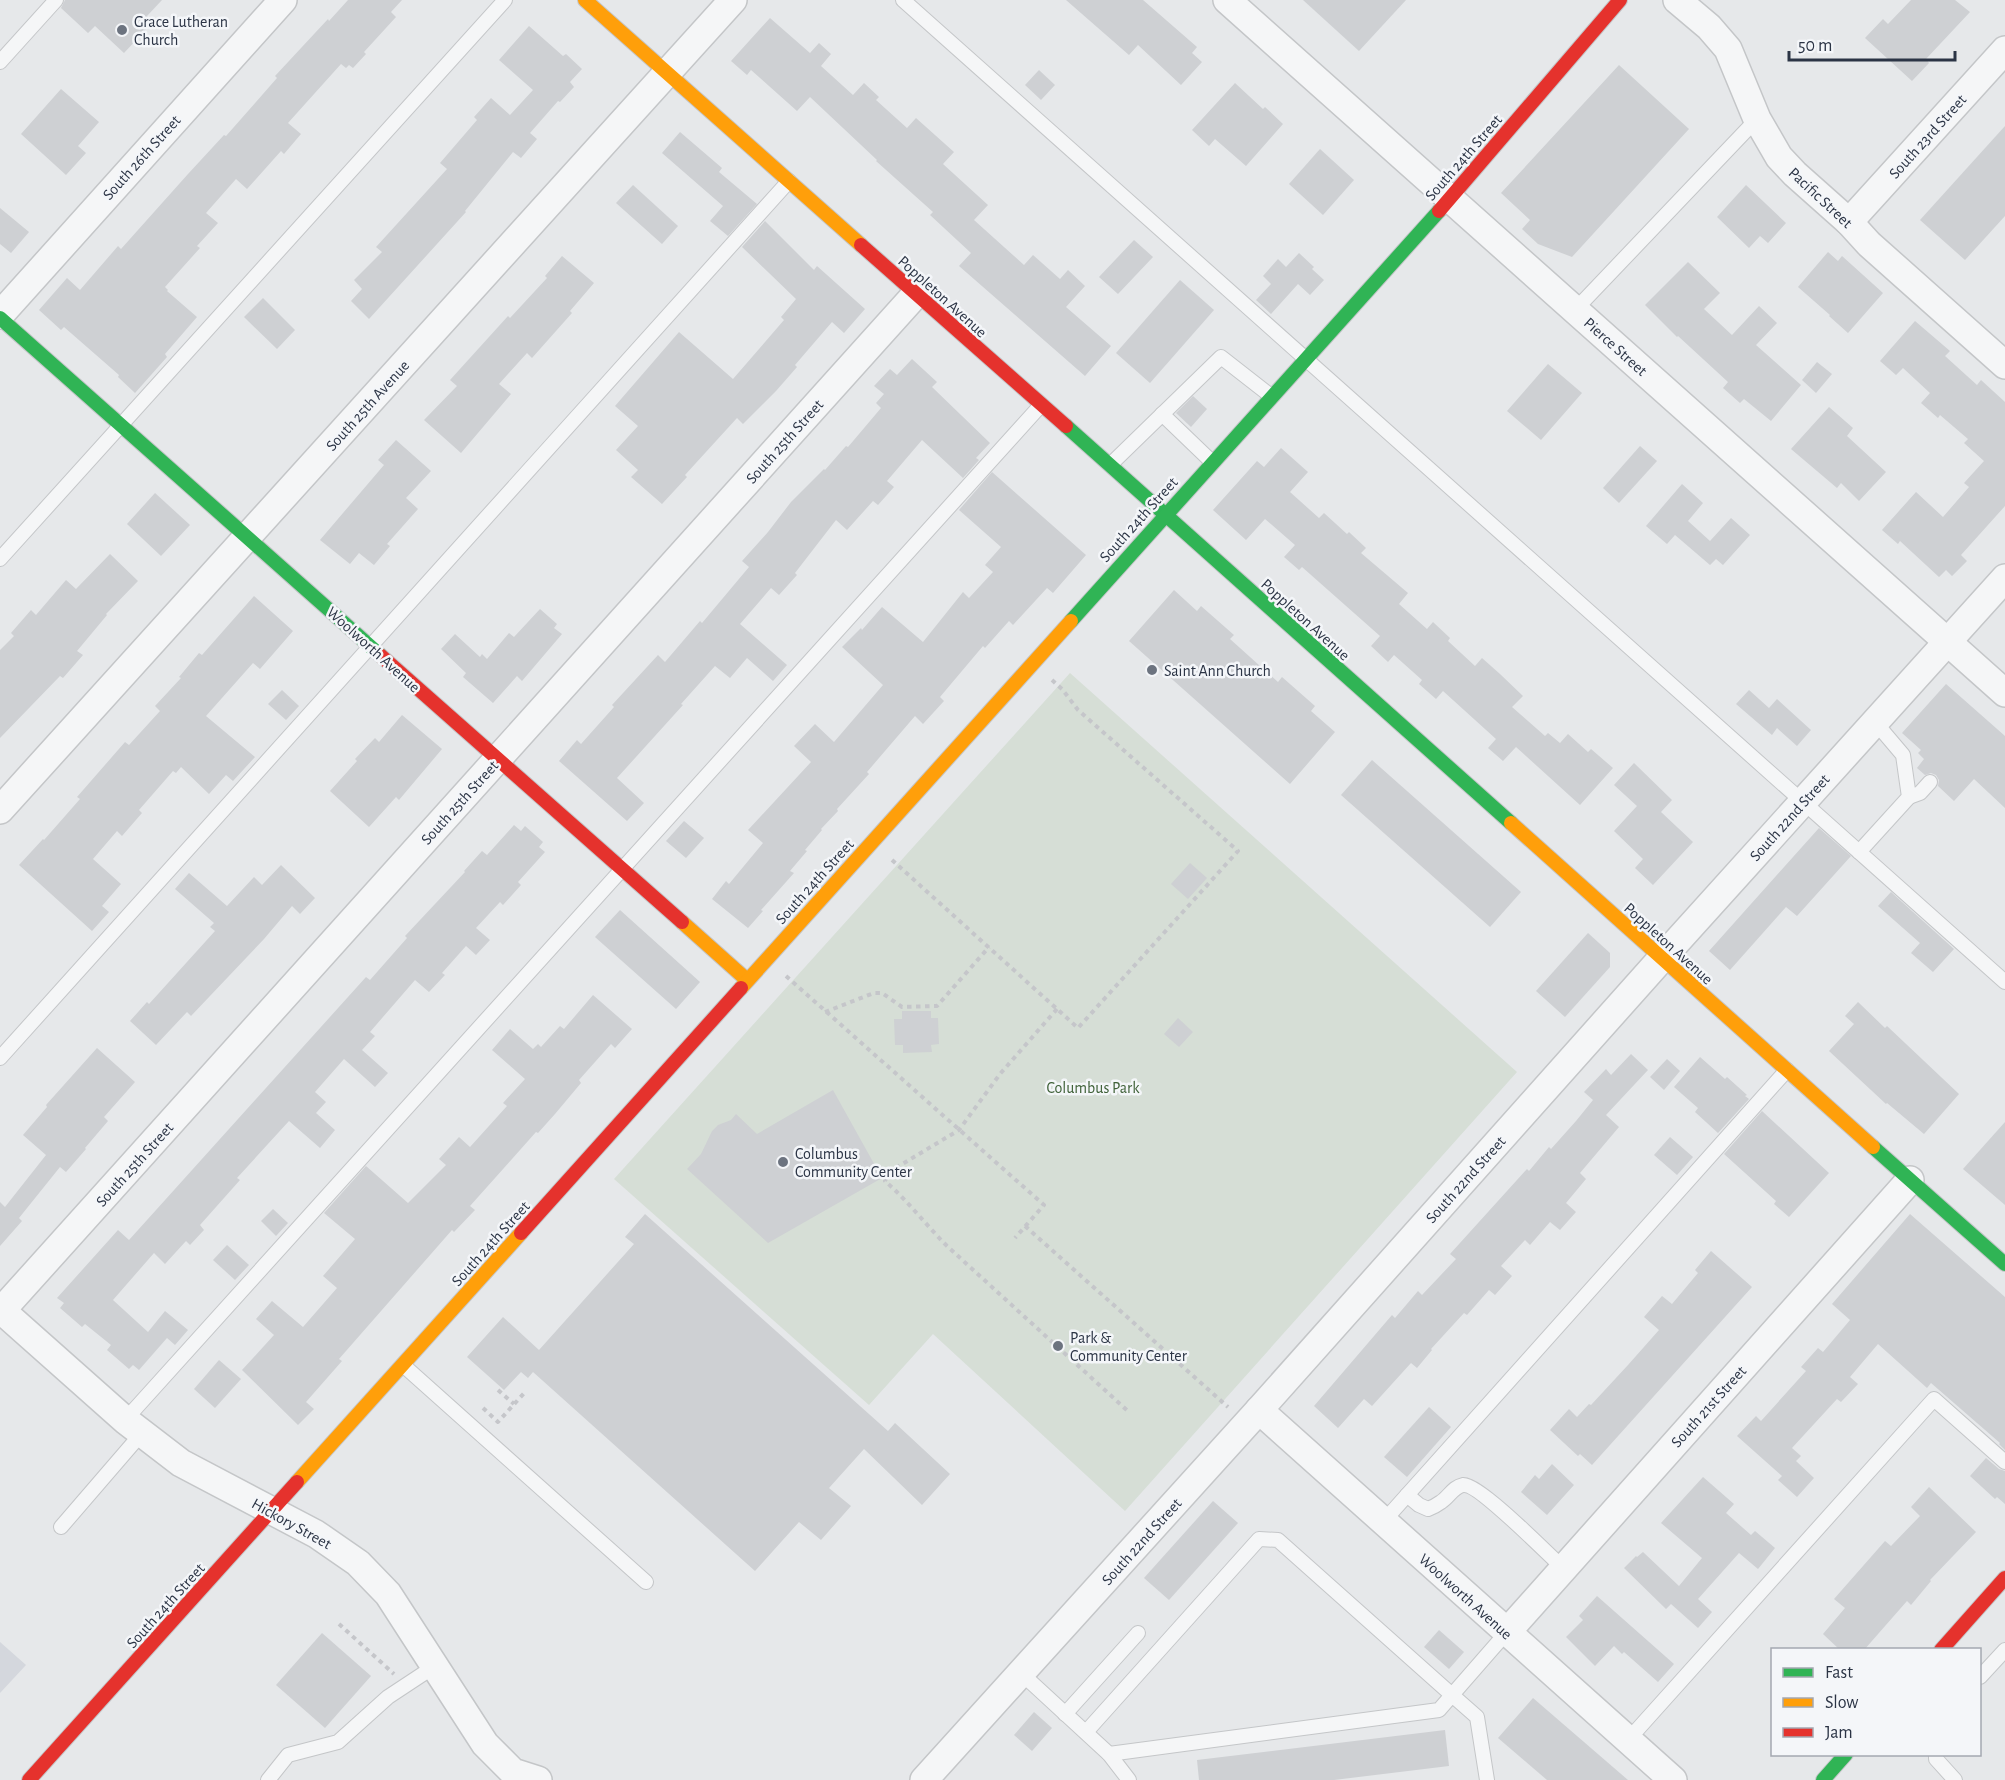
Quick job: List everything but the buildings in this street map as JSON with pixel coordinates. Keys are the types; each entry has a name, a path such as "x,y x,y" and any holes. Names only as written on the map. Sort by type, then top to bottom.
{"street":[{"name":"Poppleton Avenue","path":"585,0 2005,1264"},
{"name":"South 25th Avenue","path":"0,810 733,0"},
{"name":"Pierce Street","path":"1227,0 2005,693"},
{"name":"South 24th Street","path":"29,1780 1164,514 1450,199 1620,0"},
{"name":"Pacific Street","path":"1677,0 1710,27 1728,49 1757,119 1779,158 1849,222 1869,244 2005,364"},
{"name":"South 26th Street","path":"0,316 273,3"},
{"name":"South 23rd Street","path":"1849,222 2005,50"},
{"name":"South 25th Street","path":"1,1310 916,294"},
{"name":"Woolworth Avenue","path":"0,316 747,980"},
{"name":"South 22nd Street","path":"924,1780 2005,578"},
{"name":"South 21st Street","path":"1507,1632 1910,1180"},
{"name":"Hickory Street","path":"1,1310 134,1427 181,1463 316,1534 358,1563 388,1594 485,1744 519,1777"},
{"name":"Woolworth Avenue","path":"1259,1410 1673,1780"},
{"path":"1943,1648 2005,1578"},
{"path":"1823,1780 1845,1756"}],"lane":[{"path":"0,62 56,0"},
{"path":"0,560 505,0"},
{"path":"903,0 2005,982"},
{"path":"1575,310 1757,119"},
{"path":"0,1058 789,181"},
{"path":"1110,465 1221,357 1271,396"},
{"path":"61,1527 134,1427 622,868 1041,405"},
{"path":"1162,414 1212,462"},
{"path":"1875,722 1903,755 1909,797"},
{"path":"1859,852 1909,797 1920,793 1930,782"},
{"path":"1383,1522 1787,1070"},
{"path":"403,1365 646,1582"},
{"path":"1628,1740 1934,1399 2005,1462"},
{"path":"1407,1495 1428,1509 1441,1503 1457,1487 1466,1485 1475,1489 1563,1568"},
{"path":"1086,1732 1259,1539 1278,1540 1477,1717 1487,1780"},
{"path":"1109,1754 1439,1710 1507,1632"},
{"path":"1065,1714 1138,1633"},
{"path":"1981,1676 2005,1650"},
{"path":"268,1780 288,1755 338,1742 388,1698 435,1666"},
{"path":"1021,1673 1109,1754 1129,1780"},
{"path":"1936,1756 1936,1759 1955,1780"}],"path":[{"path":"889,858 1078,1028 1238,850 1078,710 1051,679"},
{"path":"825,1012 874,993 882,993 902,1007 937,1006 989,948"},
{"path":"785,975 1044,1205 1015,1238"},
{"path":"1057,1009 1000,1074 959,1130 889,1172 885,1181 907,1200 923,1222 947,1246 1130,1413"},
{"path":"1025,1226 1231,1410"},
{"path":"498,1390 514,1404"},
{"path":"483,1408 498,1422 526,1391"},
{"path":"339,1624 393,1672"}],"shaded area":[{"path":"0,1642 26,1665 0,1693"}],"green space":[{"name":"Columbus Park","path":"1070,673 1517,1072 1125,1511 933,1334 869,1405 614,1179"}],"traffic: fast":[{"path":"1071,621 1439,211"},
{"path":"0,318 380,655"},
{"path":"1066,426 1511,823"},
{"path":"1873,1147 2005,1264"},
{"path":"1823,1780 1844,1756"}],"traffic: slow":[{"path":"585,0 861,245"},
{"path":"741,988 1071,621"},
{"path":"1511,823 1873,1147"},
{"path":"682,922 747,980"},
{"path":"297,1482 521,1233"}],"traffic: jam":[{"path":"1439,211 1620,0"},
{"path":"861,245 1066,426"},
{"path":"380,655 682,922"},
{"path":"521,1233 741,988"},
{"path":"29,1780 297,1482"},
{"path":"1943,1648 2005,1578"}],"place":[{"name":"Grace Lutheran Church","path":"122,30"},
{"name":"Saint Ann Church","path":"1152,670"},
{"name":"Columbus Community Center","path":"783,1162"},
{"name":"Park & Community Center","path":"1058,1346"}]}
